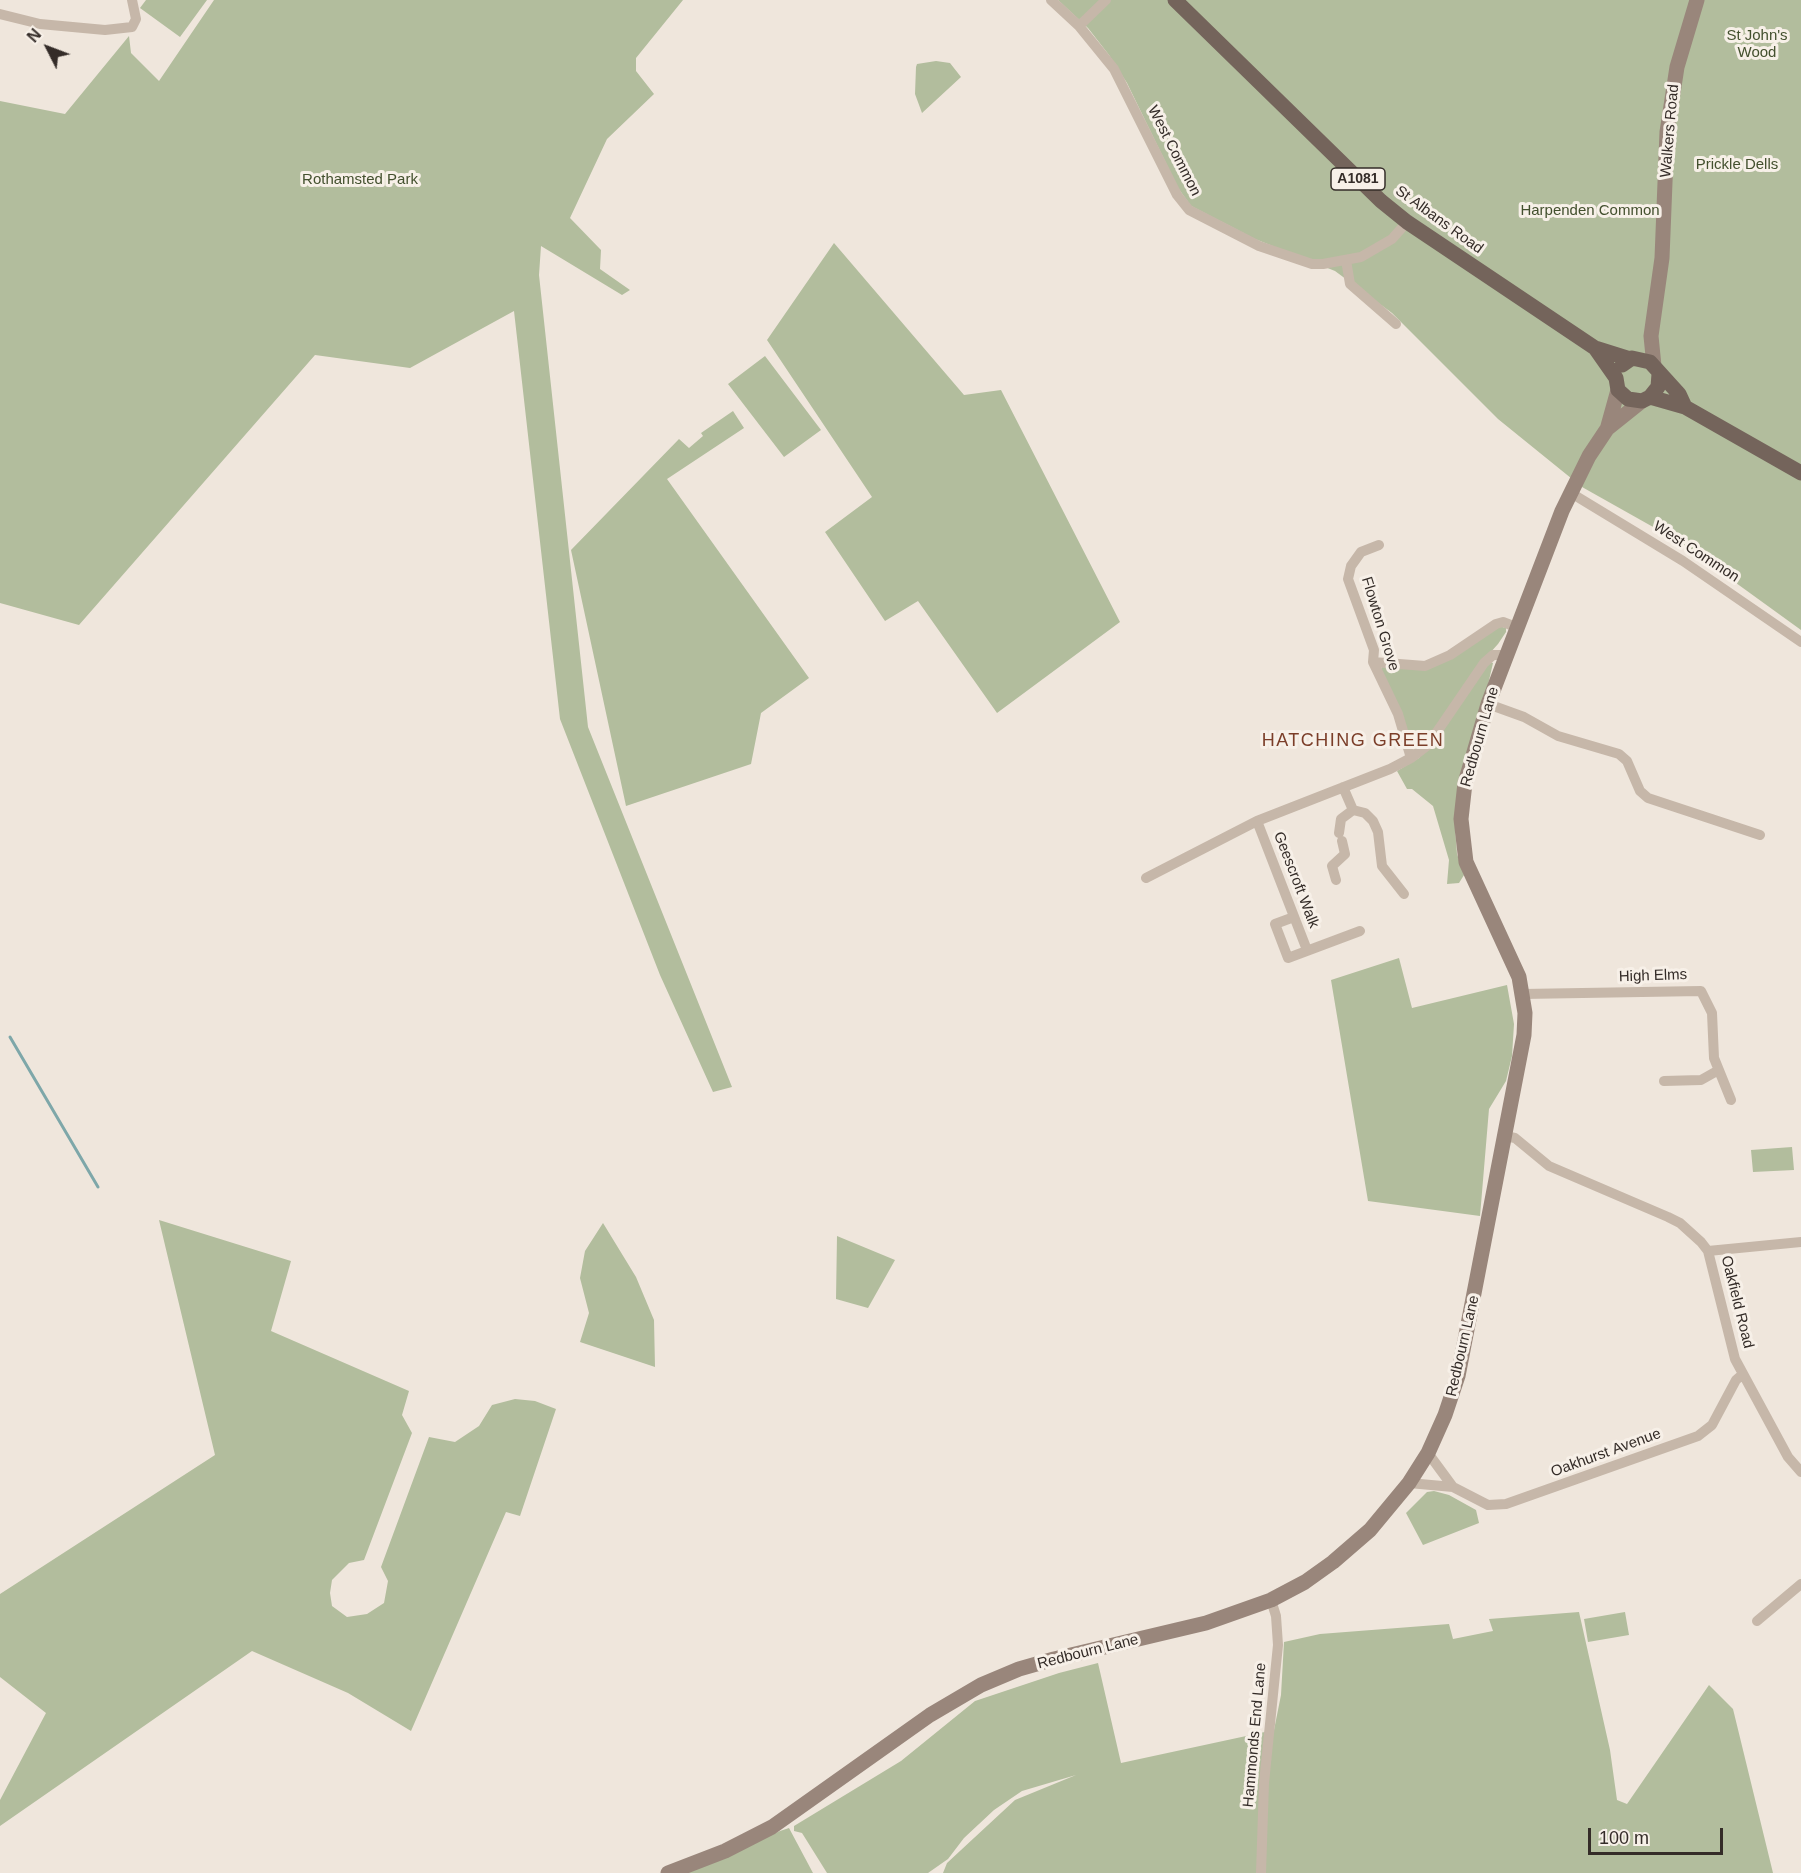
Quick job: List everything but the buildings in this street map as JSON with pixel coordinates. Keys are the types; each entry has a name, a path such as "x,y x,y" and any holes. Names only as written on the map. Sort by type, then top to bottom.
{"main road":[{"name":"St Albans Road","path":"1175,0 1381,201 1407,222 1595,348 1631,359 1644,359 1679,394 1685,406"},
{"name":"Walkers Road","path":"1657,370 1651,336 1662,258 1671,100 1684,41 1697,0"},
{"path":"1617,384 1620,367 1631,359 1651,336"},
{"name":"St Albans Road","path":"1595,348 1628,399 1646,399 1685,406 1801,473"},
{"path":"1646,399 1658,387 1657,370"},
{"name":"Redbourn Lane","path":"668,1873 725,1851 772,1827 930,1715 981,1685 1045,1661 1206,1623 1271,1600 1305,1582 1333,1562 1370,1530 1409,1483 1428,1452 1445,1415 1458,1376 1524,1035 1523,994 1514,962 1471,877 1462,846 1461,819 1465,783 1505,655 1571,493 1607,429 1617,384"},
{"name":"Redbourn Lane","path":"1607,429 1646,399"}],"street":[{"path":"0,14 40,24 105,30 132,27 136,19 132,0"},
{"name":"West Common","path":"1052,0 1079,26 1119,76 1177,195 1189,210 1217,226 1275,252 1312,264 1361,257 1392,239 1407,222"},
{"path":"1079,26 1106,0"},
{"path":"1346,260 1350,284 1396,324"},
{"name":"West Common","path":"1571,493 1683,561 1801,642"},
{"name":"Flowton Grove","path":"1379,545 1361,552 1351,566 1348,579 1374,650 1373,663 1398,714 1411,758"},
{"path":"1373,663 1425,666 1450,655 1496,624 1503,622 1516,627"},
{"path":"1146,878 1257,821 1411,758 1428,745 1484,663 1493,655 1505,655"},
{"path":"1488,704 1524,717 1558,736 1619,754 1627,761 1640,791 1648,798 1760,835"},
{"path":"1343,787 1353,810"},
{"path":"1336,880 1332,866 1345,854 1341,837 1341,819 1353,810"},
{"path":"1353,810 1365,813 1373,821 1378,832 1382,866 1404,894"},
{"name":"Geescroft Walk","path":"1257,821 1307,950"},
{"path":"1294,917 1275,924 1288,958 1360,931"},
{"name":"High Elms","path":"1523,994 1696,989 1705,997 1712,1013 1714,1058 1717,1071 1726,1084 1731,1101"},
{"path":"1664,1081 1701,1080 1717,1071"},
{"name":"Oakfield Road","path":"1505,1136 1521,1142 1549,1166 1680,1223 1708,1251 1730,1342 1743,1374 1788,1457 1801,1472"},
{"path":"1708,1251 1801,1242"},
{"name":"Oakhurst Avenue","path":"1409,1483 1453,1486 1488,1505 1506,1504 1698,1436 1712,1425 1736,1380 1743,1374"},
{"name":"Oakhurst Avenue","path":"1428,1452 1453,1486"},
{"path":"1757,1621 1801,1584"},
{"name":"Hammonds End Lane","path":"1261,1873 1264,1783 1278,1645 1276,1616 1271,1600"}],"green space":[{"path":"146,0 207,0 180,37 140,8"},
{"name":"Rothamsted Park","path":"214,0 683,0 636,58 636,71 654,94 607,139 570,218 601,250 600,269 630,290 622,295 541,246 539,275 588,727 732,1087 713,1092 660,975 560,719 514,311 410,368 315,355 79,625 0,603 0,101 65,114 129,36 131,53 159,81"},
{"name":"Harpenden Common","path":"1058,0 1801,0 1801,630 1678,541 1582,487 1498,419 1392,313 1335,271 1255,239 1191,206 1178,188 1127,83 1109,55 1088,28"},
{"path":"936,61 950,63 961,77 922,113 915,94 916,67 917,64"},
{"path":"834,243 964,395 1001,390 1120,622 997,713 918,601 885,621 825,532 872,497 767,340"},
{"path":"765,356 821,430 784,457 728,384"},
{"path":"733,411 744,428 667,479 809,678 761,713 751,764 626,806 571,550 679,439 689,448 703,436 701,433"},
{"name":"HATCHING GREEN","path":"1499,626 1506,628 1506,632 1498,644 1480,664 1423,746 1415,751 1380,671 1382,667 1425,670"},
{"name":"HATCHING GREEN","path":"1489,662 1493,663 1455,828 1457,854 1464,875 1459,883 1447,884 1449,860 1433,806 1412,789 1407,789 1397,771 1419,758"},
{"path":"1399,958 1412,1008 1507,985 1514,1024 1512,1056 1506,1081 1489,1109 1480,1216 1368,1201 1331,980"},
{"path":"1792,1147 1794,1170 1753,1172 1751,1150"},
{"path":"159,1220 291,1261 271,1331 409,1391 402,1415 412,1433 364,1560 349,1563 332,1580 330,1593 332,1606 347,1617 367,1614 384,1603 388,1581 381,1567 429,1437 455,1442 479,1426 492,1405 515,1399 535,1401 556,1409 520,1516 506,1512 411,1731 348,1693 252,1651 0,1826 0,1800 46,1713 0,1677 0,1594 215,1455"},
{"path":"603,1223 636,1277 654,1320 655,1367 580,1342 589,1313 580,1278 585,1251"},
{"path":"837,1236 895,1260 868,1308 836,1299"},
{"path":"1434,1491 1449,1495 1476,1510 1479,1523 1423,1545 1406,1513 1427,1492"},
{"path":"1579,1612 1610,1750 1617,1800 1627,1804 1709,1685 1733,1709 1773,1873 943,1873 947,1863 1015,1800 1076,1775 1022,1791 994,1810 964,1838 948,1859 928,1873 827,1873 802,1833 794,1831 794,1826 901,1761 975,1701 1059,1673 1098,1663 1121,1763 1274,1730 1281,1695 1284,1642 1320,1634 1449,1624 1453,1639 1493,1631 1489,1619"},
{"path":"1625,1612 1629,1635 1588,1642 1584,1619"},
{"path":"789,1828 813,1873 684,1873 780,1831"}],"waterway":[{"path":"10,1037 98,1187"}],"district":[{"name":"HATCHING GREEN","path":"1353,741"}],"park label":[{"name":"St John's Wood","path":"1757,44"},
{"name":"Prickle Dells","path":"1737,165"}]}
